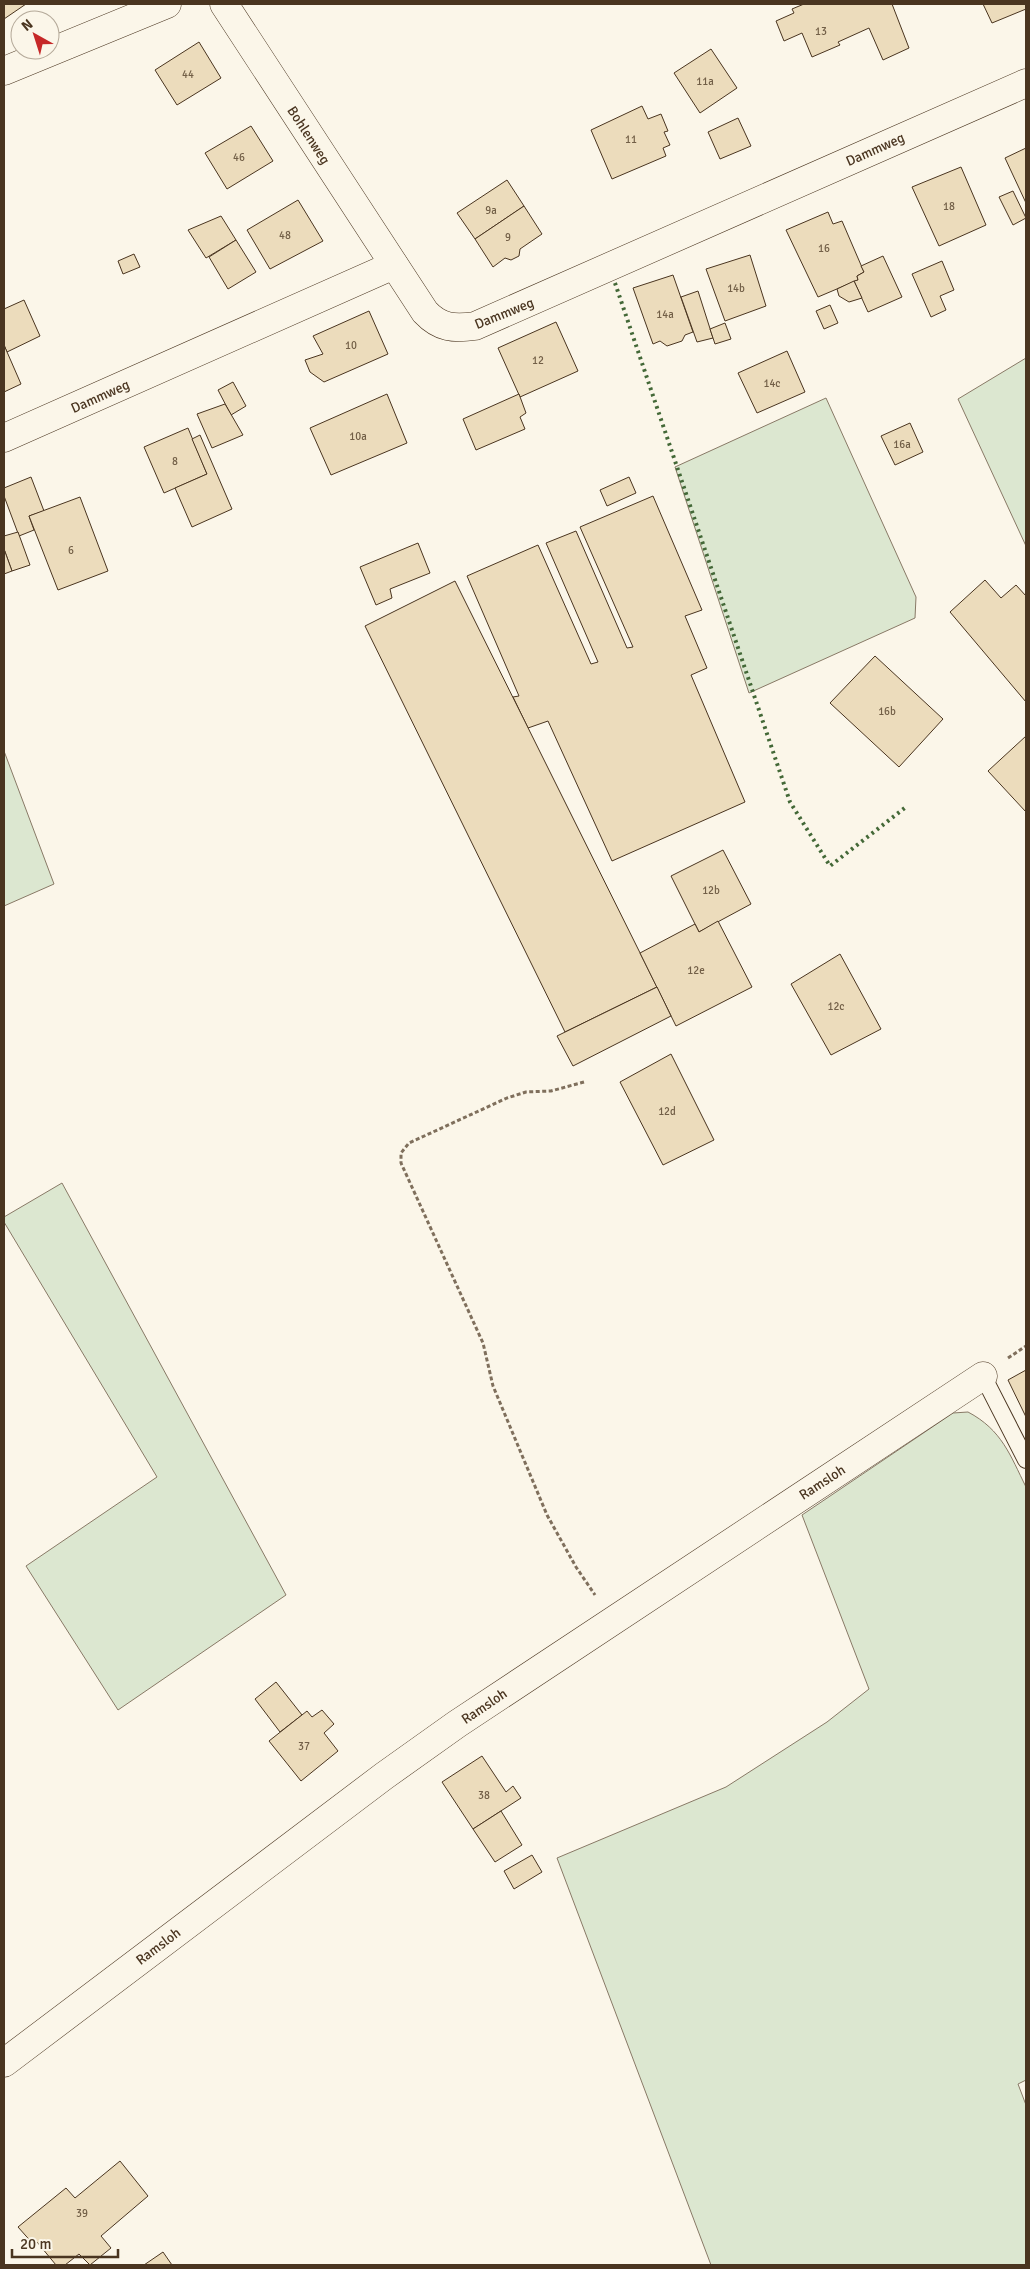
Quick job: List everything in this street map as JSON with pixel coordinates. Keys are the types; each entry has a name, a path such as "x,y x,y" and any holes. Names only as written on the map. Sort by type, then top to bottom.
{"street":[{"path":"4,71 167,4"},
{"name":"Bohlenweg","path":"224,4 394,265"},
{"name":"Dammweg","path":"4,438 394,265 425,312 434,322 456,329 475,326 1026,83"},
{"name":"Ramsloh","path":"4,2063 384,1776 457,1724 983,1376"}],"lane":[{"path":"983,1376 1026,1460"}],"path":[{"path":"584,1082 551,1091 526,1092 507,1098 410,1143 401,1153 401,1162 483,1343 493,1386 547,1515 576,1568 613,1620"}],"green space":[{"path":"1026,358 1026,546 958,399"},
{"path":"826,398 916,597 915,618 749,693 675,467"},
{"path":"4,751 54,884 4,906"},
{"path":"62,1183 286,1595 118,1710 26,1566 157,1477 4,1222 4,1217"},
{"path":"968,1412 989,1427 1004,1444 1026,1487 1026,2080 1018,2084 1026,2105 1026,2265 711,2265 557,1858 726,1787 827,1722 869,1689 802,1515 953,1413"}],"building":[{"path":"4,4 26,4 17,10 10,10 10,15 4,19"},
{"path":"804,4 892,4 909,48 883,60 869,28 838,42 840,45 812,57 802,33 784,41 776,21 794,13 792,9"},
{"path":"983,4 1026,4 1026,9 992,23"},
{"path":"199,42 221,78 177,105 155,70"},
{"path":"711,49 737,88 700,113 674,73"},
{"path":"642,106 648,119 661,114 668,131 664,132 670,145 663,148 666,156 612,179 591,130"},
{"path":"738,118 751,146 720,159 708,132"},
{"path":"251,126 273,161 227,189 205,153"},
{"path":"1026,148 1026,203 1005,158"},
{"path":"961,167 986,225 939,246 912,187"},
{"path":"507,180 524,206 475,239 457,213"},
{"path":"1013,191 1026,218 1013,225 999,197"},
{"path":"298,200 323,241 270,269 247,230"},
{"path":"524,206 542,234 520,249 519,256 511,260 505,258 493,267 475,239"},
{"path":"828,212 833,224 842,221 864,272 857,276 858,280 818,297 786,230"},
{"path":"221,216 236,240 206,258 188,230"},
{"path":"236,240 256,272 228,289 209,257"},
{"path":"134,254 140,267 123,274 118,261"},
{"path":"750,255 766,306 725,321 706,269"},
{"path":"883,256 902,297 868,312 854,281 858,280 857,276 864,272 861,266"},
{"path":"942,261 954,290 940,296 946,310 931,317 912,274"},
{"path":"673,275 693,332 685,335 682,341 667,346 660,341 653,344 633,288"},
{"path":"854,281 862,298 849,302 839,296 837,289"},
{"path":"698,291 713,338 697,342 681,297"},
{"path":"24,300 40,336 7,352 4,345 4,309"},
{"path":"830,305 838,323 824,329 816,311"},
{"path":"369,311 388,354 324,382 310,372 305,360 323,354 313,336"},
{"path":"556,322 578,371 520,397 498,348"},
{"path":"725,323 731,339 715,344 710,329"},
{"path":"4,345 21,384 4,392"},
{"path":"787,351 805,392 757,413 738,373"},
{"path":"233,382 246,406 231,415 218,390"},
{"path":"387,394 407,443 331,475 310,428"},
{"path":"519,394 526,413 520,417 525,429 476,450 463,419"},
{"path":"225,404 243,435 212,448 197,414"},
{"path":"910,423 923,452 895,465 881,436"},
{"path":"188,428 207,474 164,493 144,447"},
{"path":"200,435 232,509 192,527 175,488 207,474 192,439"},
{"path":"31,477 44,511 29,516 34,530 19,536 4,496 4,488"},
{"path":"629,477 636,493 607,506 600,490"},
{"path":"653,496 702,610 685,616 707,668 691,675 745,802 612,861 548,721 528,728 513,697 519,696 467,576 538,545 591,664 598,662 546,543 576,531 627,648 633,647 580,527"},
{"path":"80,497 108,571 58,590 29,516"},
{"path":"18,532 30,565 12,571 4,549 4,536"},
{"path":"418,543 430,573 390,589 392,598 376,605 360,567"},
{"path":"4,549 12,571 4,574"},
{"path":"985,580 1001,598 1016,585 1026,596 1026,702 950,612"},
{"path":"455,581 657,987 565,1032 365,626"},
{"path":"875,656 943,719 899,767 830,703"},
{"path":"1026,736 1026,812 988,771"},
{"path":"723,850 751,904 699,932 671,876"},
{"path":"718,921 752,987 676,1026 640,953 695,924 699,932"},
{"path":"840,954 881,1029 831,1055 791,984"},
{"path":"657,987 671,1016 573,1066 557,1036"},
{"path":"671,1054 714,1140 663,1165 620,1082"},
{"path":"1026,1370 1026,1417 1008,1380"},
{"path":"276,1682 302,1715 280,1732 255,1699"},
{"path":"322,1710 334,1724 324,1733 338,1751 301,1781 269,1741 307,1711 312,1717"},
{"path":"482,1756 506,1792 513,1786 521,1798 473,1829 442,1782"},
{"path":"501,1811 522,1845 495,1862 473,1829"},
{"path":"532,1855 542,1872 514,1889 504,1871"},
{"path":"120,2161 148,2196 101,2236 111,2248 90,2265 79,2254 65,2265 56,2265 37,2242 34,2245 18,2227 66,2188 75,2198"},
{"path":"163,2252 172,2265 144,2265"}],"hedge":[{"path":"615,283 790,802 830,866 906,807"}]}
